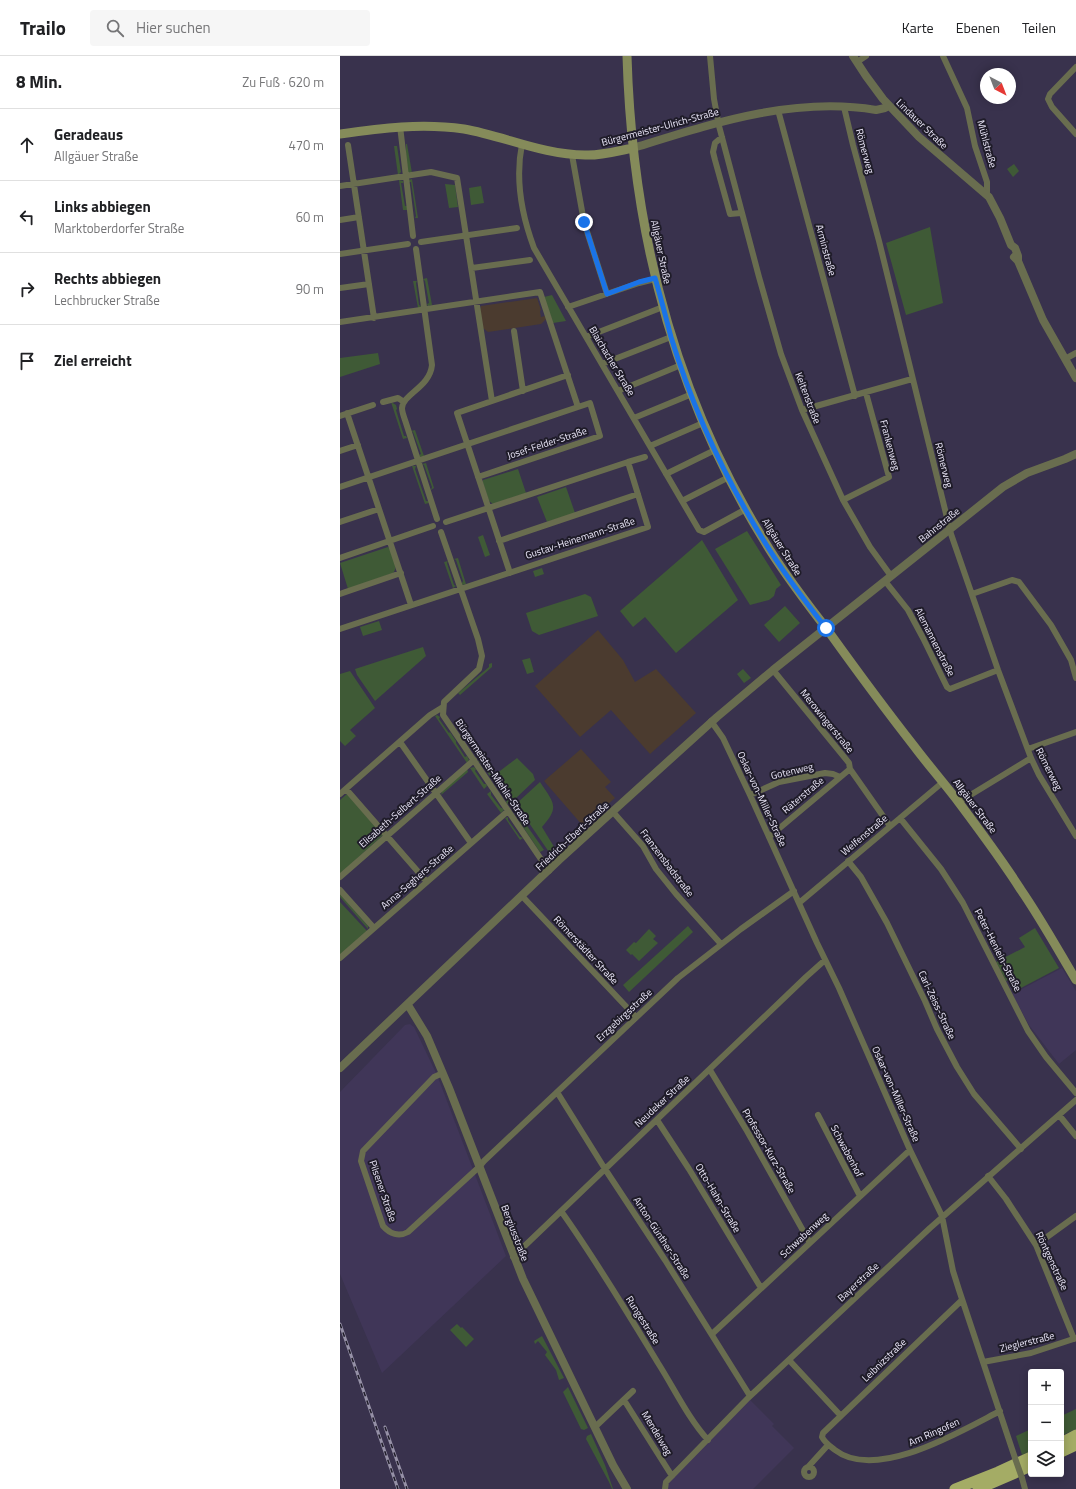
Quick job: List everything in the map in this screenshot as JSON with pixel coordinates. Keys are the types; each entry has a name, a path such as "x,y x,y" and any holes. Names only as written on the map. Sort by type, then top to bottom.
{"highway":[{"path":"1064,1441 1076,1436"},
{"path":"1064,1451 1076,1446"},
{"path":"955,1489 1028,1458"},
{"path":"978,1489 1028,1467"}],"main road":[{"name":"Allgäuer Straße","path":"627,56 628,95 633,148 641,210 655,278 681,365 715,450 746,509 780,565 870,689 959,802 1020,887 1076,980"},
{"name":"Bürgermeister-Ulrich-Straße","path":"340,134 400,126 424,126 462,129 486,133 522,144 572,155 597,155 633,148"}],"street":[{"name":"Keltenstraße","path":"710,56 718,123 741,213 781,354 802,410 843,500 888,579"},
{"path":"855,59 866,56"},
{"name":"Mühlstraße","path":"943,56 967,108 975,146 987,182 988,196"},
{"name":"Lindauer Straße","path":"855,59 889,106 928,146 988,196"},
{"path":"1076,67 1050,94 1048,99 1052,108 1076,134"},
{"path":"868,108 883,99"},
{"name":"Bürgermeister-Ulrich-Straße","path":"633,148 718,123 778,110 814,105 881,109 889,106"},
{"name":"Römerweg","path":"844,107 852,145 877,234 950,528 998,670 1031,758 1039,775 1076,836"},
{"name":"Arminstraße","path":"778,110 855,396"},
{"path":"400,126 413,236"},
{"path":"722,137 715,143 713,152 730,214 741,213"},
{"name":"Blaichacher Straße","path":"522,144 519,158 522,204 526,226 534,248 699,530 704,532 746,509"},
{"path":"348,145 374,318"},
{"path":"572,155 584,222 607,294"},
{"path":"340,186 431,172 457,178 492,401"},
{"path":"988,196 1000,218 1011,245 1017,252 1018,261 1036,305 1064,359 1076,378"},
{"path":"340,220 359,217"},
{"path":"421,242 517,228"},
{"path":"413,236 419,238 421,242"},
{"path":"408,244 409,239 413,236"},
{"path":"416,249 420,247 421,242"},
{"path":"340,254 408,244"},
{"path":"408,244 412,249 416,249"},
{"path":"416,249 432,365 431,374 424,383 404,402 402,408 437,519"},
{"path":"472,268 530,260"},
{"path":"568,307 655,278"},
{"path":"340,288 369,284"},
{"path":"340,322 540,292 578,407 340,487"},
{"path":"586,337 663,307"},
{"path":"514,330 523,391"},
{"path":"602,364 672,337"},
{"path":"1064,359 1076,353"},
{"path":"618,391 681,365"},
{"path":"510,573 457,413 568,375"},
{"path":"802,410 912,379"},
{"name":"Frankenweg","path":"843,500 889,477 866,393"},
{"path":"634,418 692,394"},
{"path":"383,402 398,398 404,402"},
{"name":"Josef-Felder-Straße","path":"478,477 600,436 590,404 578,407"},
{"path":"340,416 373,405"},
{"path":"347,413 411,605"},
{"path":"650,446 703,423"},
{"path":"340,451 358,445"},
{"path":"666,474 715,450"},
{"name":"Bahnstraße","path":"826,628 1003,487 1027,473 1076,454"},
{"path":"437,519 442,519 446,522 645,457"},
{"name":"Gustav-Heinemann-Straße","path":"340,629 648,526 628,462"},
{"path":"682,501 729,477"},
{"path":"499,541 638,494"},
{"path":"340,522 379,509"},
{"path":"340,558 433,526 437,519"},
{"path":"442,532 446,528 446,522"},
{"path":"433,526 437,532 442,532"},
{"path":"340,794 432,714 443,707 444,702 480,669 481,651 442,532"},
{"path":"340,594 401,573"},
{"name":"Alemannenstraße","path":"888,579 908,610 947,687 950,689 998,670"},
{"path":"972,594 1012,580 1019,582 1051,625 1071,660 1076,678"},
{"name":"Friedrich-Ebert-Straße","path":"340,1068 612,812 712,721 826,628"},
{"name":"Merowingerstraße","path":"773,670 849,763 850,769 890,826"},
{"name":"Bürgermeister-Miehle-Straße","path":"443,707 446,721 549,871"},
{"name":"Oskar-von-Miller-Straße","path":"712,721 723,738 750,795 839,988 910,1150 942,1216 953,1271 1025,1489"},
{"path":"1028,749 1076,732"},
{"path":"400,742 471,843"},
{"path":"959,802 1031,758"},
{"name":"Elisabeth-Selbert-Straße","path":"340,877 474,760"},
{"name":"Räterstraße","path":"769,837 850,769"},
{"name":"Gotenweg","path":"750,795 779,782 825,773 840,777"},
{"name":"Welfenstraße","path":"799,903 943,782"},
{"path":"346,789 427,882"},
{"name":"Anna-Seghers-Straße","path":"340,958 508,810"},
{"name":"Franzensbadstraße","path":"612,812 643,846 656,869 676,894 721,944"},
{"name":"Peter-Henlein-Straße","path":"900,818 941,868 963,903 1028,1031 1046,1057 1076,1093"},
{"name":"Carl-Zeiss-Straße","path":"848,861 861,877 887,923 925,1001 936,1029 956,1066 974,1094 1021,1149"},
{"path":"340,890 374,928"},
{"name":"Erzgebirgsstraße","path":"480,1167 484,1161 680,977 721,944 794,891"},
{"name":"Römerstädter Straße","path":"522,896 636,1017"},
{"name":"Neudeker Straße","path":"513,1257 806,977 826,960"},
{"name":"Bergiusstraße","path":"408,1005 427,1036 443,1073 513,1257 540,1317 613,1465 622,1489"},
{"name":"Professor-Kurz-Straße","path":"710,1070 810,1243"},
{"name":"Pilsener Straße","path":"443,1073 434,1077 364,1151 361,1161 384,1226 387,1230 394,1234 403,1235 408,1232 480,1167"},
{"name":"Anton-Günther-Straße","path":"557,1092 605,1169 643,1225 750,1396"},
{"name":"Bayerstraße","path":"665,1489 666,1482 750,1396 788,1360 942,1216 1076,1100"},
{"name":"Schwabenhof","path":"818,1115 860,1196"},
{"path":"1059,1115 1076,1136"},
{"name":"Otto-Hahn-Straße","path":"657,1120 695,1178 761,1288"},
{"name":"Schwabenweg","path":"712,1334 910,1150"},
{"name":"Röntgenstraße","path":"988,1176 1006,1199 1036,1245 1075,1339"},
{"name":"Rungestraße","path":"562,1211 702,1434 708,1440"},
{"path":"1036,1245 1076,1216"},
{"name":"Leibnizstraße","path":"822,1437 823,1433 962,1300"},
{"name":"Zieglerstraße","path":"983,1362 1031,1353 1075,1339"},
{"path":"788,1360 841,1416"},
{"path":"595,1427 633,1392"},
{"name":"Mendelweg","path":"624,1400 672,1476"},
{"name":"Am Ringofen","path":"822,1437 828,1445 848,1458 870,1460 895,1457 938,1443 1000,1411"},
{"path":"816,1460 812,1476 808,1477 804,1473 828,1445"},
{"name":"Bergiusstraße","path":"613,1465 627,1489"},
{"path":"808,1467 812,1467 814,1470"}],"shaded area":[{"path":"537,298 541,310 541,317 545,316 546,319 541,324 488,332 483,328 480,310 481,306"},
{"path":"598,630 623,660 635,682 656,669 696,713 650,754 611,710 580,737 535,686"},
{"path":"581,749 611,782 605,787 615,798 583,826 544,781"},
{"path":"1062,968 1076,991 1076,1050 1059,1064 1029,1025 1012,994"},
{"path":"410,1024 414,1027 437,1075 506,1256 382,1373 340,1274 340,1092 405,1025"},
{"path":"748,1398 774,1424 772,1426 794,1448 753,1489 665,1489 666,1482"}],"green space":[{"path":"407,144 412,173 408,172"},
{"path":"394,146 397,146 401,172 398,175"},
{"path":"1014,164 1019,171 1013,177 1007,169"},
{"path":"412,179 418,218 415,218 416,216 411,182 409,182 409,180"},
{"path":"399,180 403,181 403,183 401,183 407,210 403,210"},
{"path":"445,184 455,185 458,207 449,208"},
{"path":"481,186 484,203 471,205 469,188"},
{"path":"930,227 943,303 906,315 886,243"},
{"path":"427,278 432,305 428,306 427,304 429,303 425,281 423,279"},
{"path":"413,281 417,281 419,305 422,308 418,308"},
{"path":"552,295 566,321 553,323 544,297"},
{"path":"378,353 380,364 340,377 340,358"},
{"path":"391,402 396,405 396,410 404,436 407,438 403,439"},
{"path":"415,430 424,456 420,457 419,455 421,454 413,432 411,431"},
{"path":"426,463 434,488 431,490 432,487 424,465 422,464"},
{"path":"412,466 416,466 415,469 426,501 429,503 425,504"},
{"path":"518,469 526,493 493,504 489,501 483,480"},
{"path":"566,487 575,513 547,522 537,497"},
{"path":"747,531 781,585 776,589 774,596 769,600 750,605 715,549"},
{"path":"483,535 490,555 485,557 478,537"},
{"path":"702,540 738,600 676,653 645,617 633,627 620,611"},
{"path":"388,547 394,559 395,571 348,589 340,563"},
{"path":"458,558 466,584 462,585 463,581 456,560 454,559"},
{"path":"448,561 447,563 454,585 456,586 453,588 444,562"},
{"path":"542,568 544,574 535,577 533,571"},
{"path":"585,594 591,597 598,616 539,635 532,631 526,613"},
{"path":"785,606 800,623 779,642 764,625"},
{"path":"379,621 382,630 363,636 360,627"},
{"path":"423,647 426,656 375,701 357,675 355,669"},
{"path":"530,658 534,672 527,674 522,660"},
{"path":"492,663 492,667 460,695 458,693 489,667 489,664"},
{"path":"743,669 751,678 744,683 737,674"},
{"path":"350,671 375,708 350,730 356,736 345,746 340,741 340,674"},
{"path":"437,715 440,717 439,719 456,741 465,757 467,756 469,760 467,763 435,716"},
{"path":"480,758 511,803 507,804 507,800 480,762 478,762"},
{"path":"517,758 533,774 535,780 514,800 496,774"},
{"path":"474,767 476,769 475,771 487,786 484,789 470,768"},
{"path":"467,769 468,772 441,795 442,791"},
{"path":"540,782 552,800 553,805 553,810 548,820 542,827 556,850 551,855 516,804"},
{"path":"491,791 491,795 504,810 501,813 487,794"},
{"path":"347,794 383,835 340,874 340,800"},
{"path":"520,816 544,850 540,852 519,821"},
{"path":"508,817 508,820 520,837 523,838 520,840 505,818"},
{"path":"340,894 368,926 368,929 340,897"},
{"path":"340,902 367,931 340,955"},
{"path":"688,926 693,932 629,992 623,985"},
{"path":"1035,928 1059,968 1019,989 1014,978 1006,981 996,962 1025,947 1019,938"},
{"path":"649,929 656,936 653,939 658,943 639,961 626,950 634,942 636,943"},
{"path":"457,1324 474,1339 466,1347 450,1330"},
{"path":"542,1336 564,1378 559,1380 556,1370 545,1355 547,1352 538,1341 535,1344 534,1341"},
{"path":"568,1387 588,1428 584,1430 581,1429 563,1392"},
{"path":"1076,1409 1076,1429 1064,1435 1064,1415"},
{"path":"1028,1430 1028,1452 1022,1455 1016,1436"},
{"path":"591,1434 605,1465 613,1489 586,1439 587,1436"}],"railway":[{"path":"340,1324 398,1489"},
{"path":"385,1427 407,1489"}],"route":[{"path":"584,222 607,294 639,282 655,278 681,365 698,411 715,450 764,541 791,582 826,628"}]}
